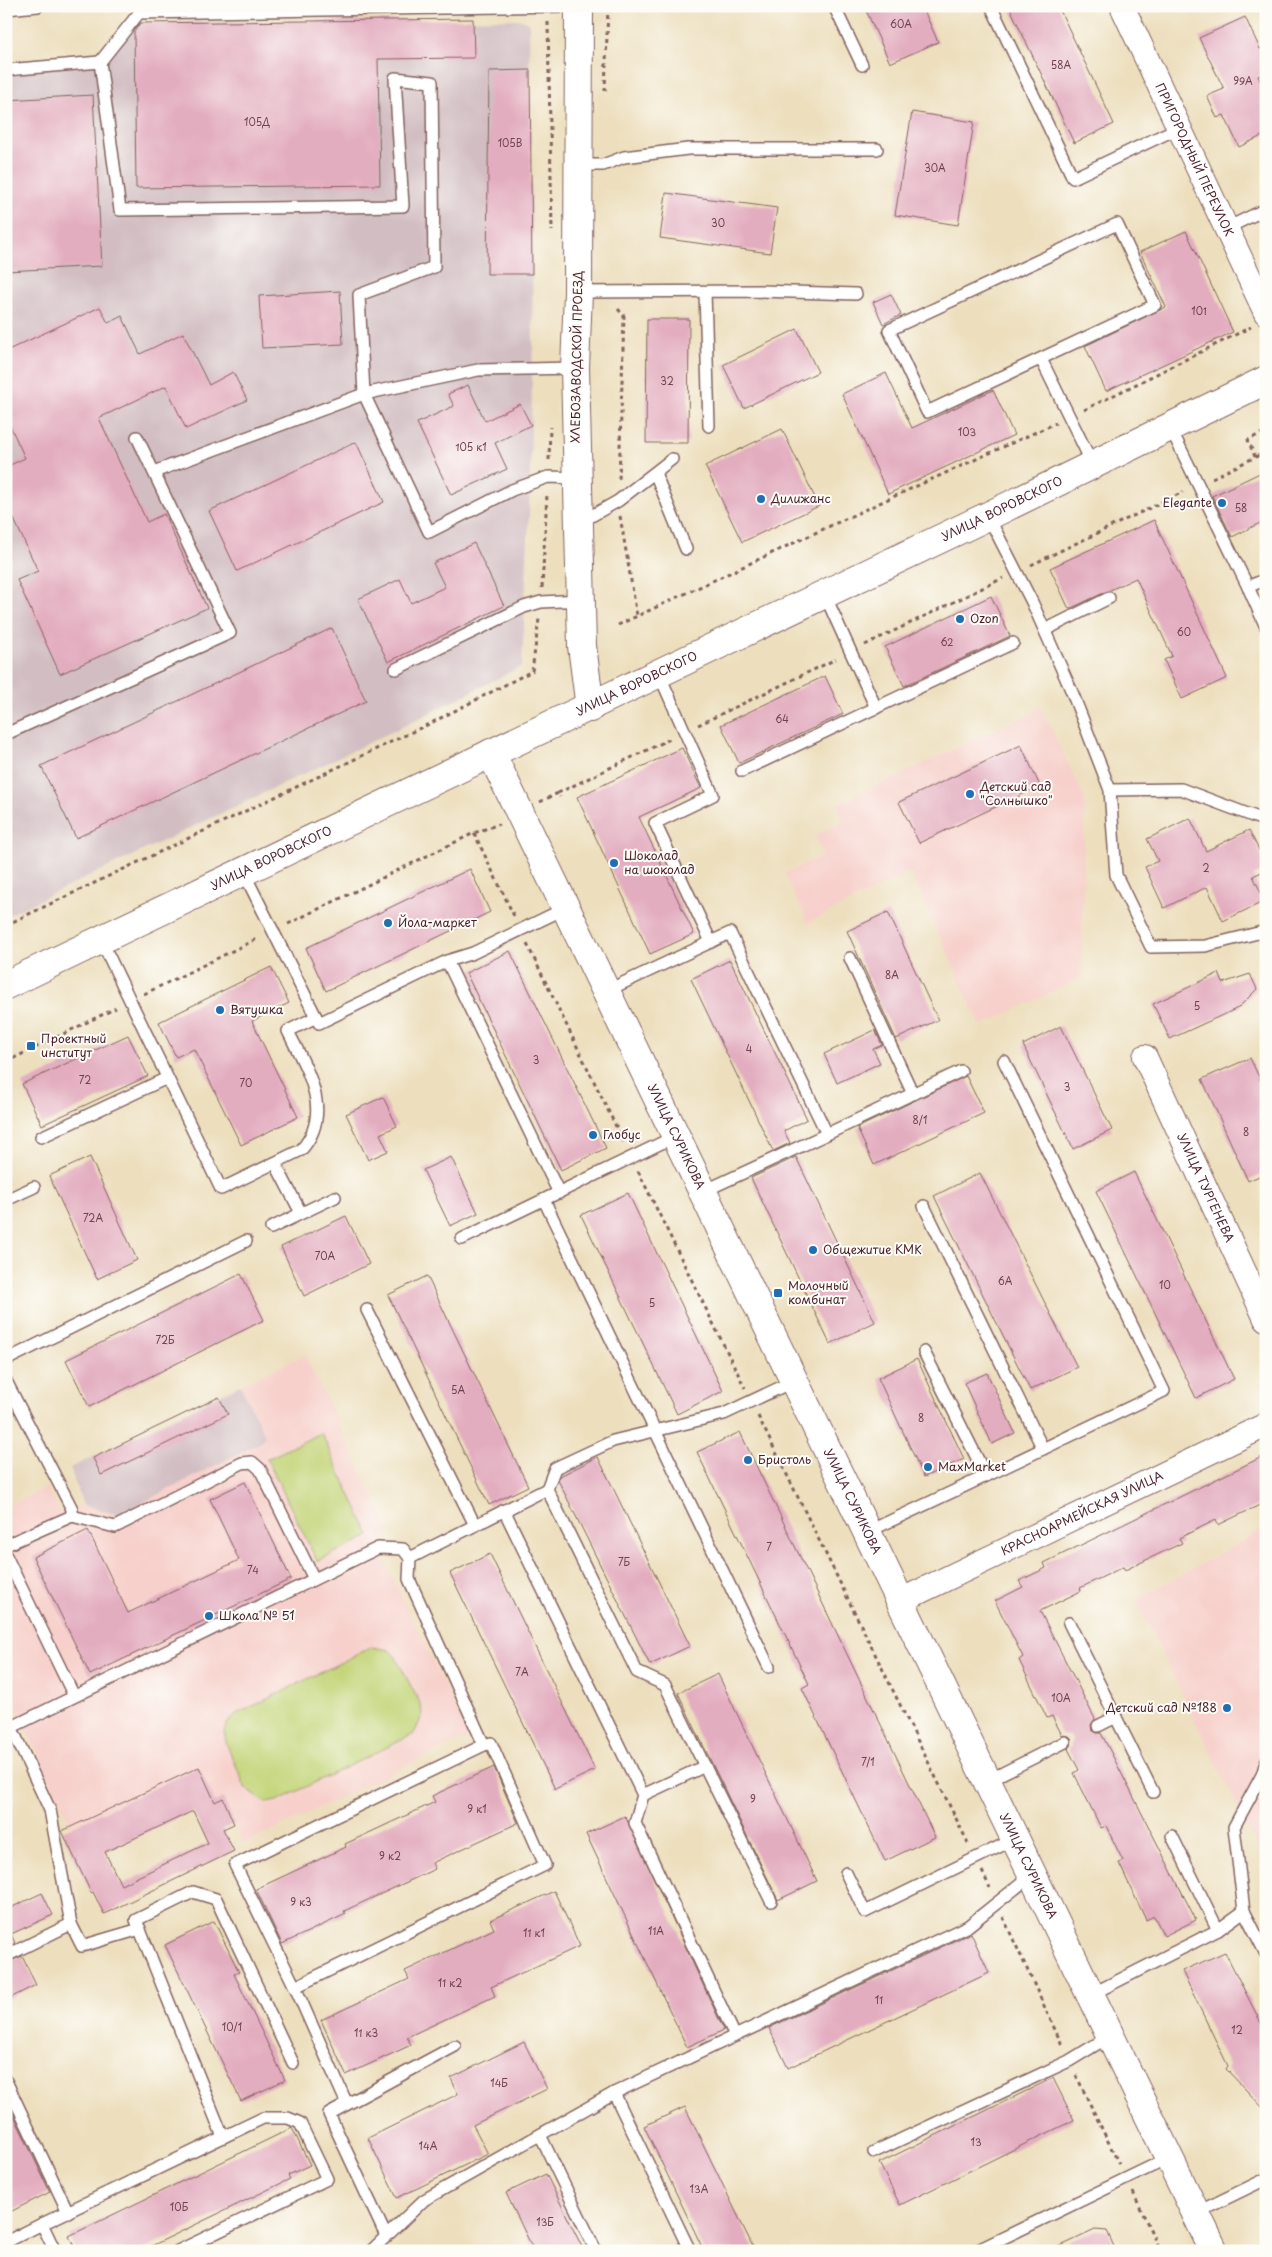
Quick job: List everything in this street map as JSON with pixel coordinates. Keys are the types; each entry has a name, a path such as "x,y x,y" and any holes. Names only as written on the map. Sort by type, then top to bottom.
{"street":[{"name":"ХЛЕБОЗАВОДСКОЙ ПРОЕЗД","path":"579,6 579,165 591,292 575,368 582,646 590,708"},
{"name":"ПРИГОРОДНЫЙ ПЕРЕУЛОК","path":"1122,6 1225,229 1259,319"},
{"name":"УЛИЦА ВОРОВСКОГО","path":"6,985 491,753 590,708 1266,380"},
{"name":"УЛИЦА СУРИКОВА","path":"491,753 1214,2251"},
{"name":"УЛИЦА ТУРГЕНЕВА","path":"1145,1057 1266,1319"},
{"name":"КРАСНОАРМЕЙСКАЯ УЛИЦА","path":"900,1601 1266,1426"}],"lane":[{"path":"6,8 38,6"},
{"path":"563,6 139,13 100,62 120,210 403,206 395,78 432,82 434,266 359,295 364,394 429,532 512,490 548,477 577,478"},
{"path":"834,6 862,65"},
{"path":"991,6 1073,178 1178,128"},
{"path":"6,70 100,62"},
{"path":"579,165 603,165 624,157 688,149 877,149"},
{"path":"1225,229 1266,210"},
{"path":"1117,224 1155,306 1041,359 927,412 889,330 1117,224"},
{"path":"591,292 856,294"},
{"path":"704,292 709,426"},
{"path":"1041,359 1094,465"},
{"path":"154,472 364,394 478,370 575,368"},
{"path":"1170,427 1266,627"},
{"path":"6,734 230,633 137,437"},
{"path":"578,524 618,501 672,459"},
{"path":"655,473 686,549"},
{"path":"988,516 1045,630 1072,692 1110,790 1116,875 1151,947 1205,946 1266,930"},
{"path":"1248,587 1266,578"},
{"path":"825,595 876,708"},
{"path":"1045,630 1110,598"},
{"path":"396,669 514,611 541,602 581,600"},
{"path":"742,771 1013,643"},
{"path":"659,674 713,795 654,822 711,942"},
{"path":"1110,790 1181,789 1266,820"},
{"path":"243,871 318,1023 447,962 473,953 566,908"},
{"path":"606,991 730,933 827,1134"},
{"path":"101,940 221,1189 301,1150 309,1141 315,1126 318,1102 309,1074 288,1030 316,1017"},
{"path":"850,958 913,1094"},
{"path":"447,962 559,1192"},
{"path":"867,1532 1164,1391 1004,1061"},
{"path":"702,1192 961,1071"},
{"path":"41,1137 167,1078"},
{"path":"462,1239 676,1136"},
{"path":"275,1163 301,1213"},
{"path":"6,1200 34,1187"},
{"path":"271,1228 335,1197"},
{"path":"544,1200 769,1667"},
{"path":"924,1206 1043,1449"},
{"path":"6,1360 246,1241"},
{"path":"367,1310 475,1525"},
{"path":"924,1352 986,1476"},
{"path":"6,1381 72,1509 72,1516"},
{"path":"410,1558 547,1489 555,1468 613,1440 724,1414 794,1381"},
{"path":"6,1545 72,1516 115,1527 242,1463 252,1462 260,1469 314,1579"},
{"path":"547,1489 636,1672 665,1685 771,1901"},
{"path":"504,1510 643,1794 635,1823 736,2036"},
{"path":"12,1727 378,1548 403,1549 410,1558 409,1579 484,1746"},
{"path":"6,1556 74,1696"},
{"path":"1070,1623 1153,1792"},
{"path":"6,1716 50,1810 71,1924 82,1946 140,1929"},
{"path":"1098,1726 1116,1717"},
{"path":"987,1780 1065,1742"},
{"path":"295,1987 545,1865 491,1743 235,1865 295,1987 347,2104"},
{"path":"1266,1762 1262,1775 1234,1827 1244,1911 1266,1954"},
{"path":"643,1794 704,1766"},
{"path":"1172,1836 1218,1930"},
{"path":"846,1873 865,1912 1015,1838"},
{"path":"371,2251 424,2200 614,2093 968,1926 1032,1875"},
{"path":"222,2137 136,1920 193,1892 216,1899 293,2063"},
{"path":"1090,1995 1218,1930 1244,1911"},
{"path":"6,1956 71,1924"},
{"path":"874,2152 1069,2061 1110,2036"},
{"path":"386,2236 330,2114 455,2046"},
{"path":"6,2081 68,2212"},
{"path":"614,2093 690,2251"},
{"path":"6,2242 262,2118 288,2118 300,2123 327,2179 178,2251"},
{"path":"540,2135 596,2251"},
{"path":"976,2251 1169,2158"},
{"path":"1196,2212 1266,2179"},
{"path":"42,2224 55,2251"}],"path":[{"path":"605,95 608,6"},
{"path":"548,7 552,235"},
{"path":"591,292 624,316 618,501 637,616"},
{"path":"618,625 1069,417 1259,319"},
{"path":"6,925 433,722 532,671 541,602 550,418"},
{"path":"1255,457 1248,440 1266,431"},
{"path":"540,803 1266,452"},
{"path":"558,793 560,797"},
{"path":"6,1062 474,833 501,823"},
{"path":"474,833 976,1858 1069,2061 1160,2251"}],"shaded area":[{"path":"521,19 529,24 533,342 529,516 522,666 404,726 6,916 6,70 100,62 134,23"},
{"path":"1041,708 1085,799 1081,978 981,1026 910,872 808,923 784,874 823,856 815,835 844,822 837,805"},
{"name":"Школа № 51","path":"305,1355 390,1531 378,1548 469,1736 244,1844 223,1799 215,1802 199,1767 71,1826 6,1685 6,1507 47,1487 60,1512 83,1505 118,1515 265,1435 240,1385"},
{"path":"240,1385 265,1435 261,1442 118,1515 83,1505 70,1468"},
{"name":"Детский сад №188","path":"1266,1528 1266,1865 1136,1600"}],"green space":[{"path":"321,1433 370,1536 317,1561 267,1459"},
{"path":"372,1647 389,1650 395,1656 421,1705 422,1716 414,1734 277,1801 266,1803 246,1789 227,1745 224,1732 227,1724 235,1715"}],"building":[{"path":"864,6 922,6 938,42 890,63"},
{"path":"1009,6 1058,6 1114,124 1074,143"},
{"path":"1245,17 1260,49 1266,46 1266,72 1258,76 1266,93 1266,134 1239,147 1224,115 1217,118 1207,96 1224,89 1199,38"},
{"path":"473,19 474,58 378,59 380,185 136,188 134,32 140,23"},
{"path":"530,70 532,274 487,274 489,71"},
{"path":"93,95 102,266 6,271 6,100"},
{"path":"912,112 974,122 958,225 895,215"},
{"path":"666,193 777,208 770,253 660,238"},
{"path":"1186,231 1233,332 1106,391 1085,346 1166,307 1140,252"},
{"path":"340,291 343,344 262,348 259,296"},
{"path":"891,294 901,315 883,324 873,302"},
{"path":"100,307 108,323 122,316 140,354 183,333 209,385 233,372 247,400 186,429 166,386 99,418 147,522 164,514 207,608 60,674 17,580 38,571 6,502 6,467 25,458 6,417 6,351"},
{"path":"647,319 689,319 688,443 646,443"},
{"path":"797,329 818,372 744,408 723,365"},
{"path":"886,373 912,428 993,390 1014,435 888,494 842,394"},
{"path":"468,385 485,421 520,404 531,425 495,443 507,469 451,495 417,423 454,406 448,394"},
{"path":"782,429 819,506 742,542 705,466"},
{"path":"356,442 384,502 237,571 209,511"},
{"path":"1266,470 1266,520 1232,537 1212,496"},
{"path":"1154,520 1227,678 1182,699 1164,660 1172,656 1136,578 1069,609 1050,568"},
{"path":"474,543 504,606 388,662 358,599 400,579 411,603 445,587 433,563"},
{"path":"991,596 1010,636 904,686 885,647"},
{"path":"332,628 366,701 76,838 41,766"},
{"path":"825,676 843,714 739,763 721,725"},
{"name":"Детский сад \"Солнышко\"","path":"1021,745 1040,786 919,843 899,802"},
{"path":"682,748 701,788 639,817 694,934 650,954 577,797"},
{"path":"1190,818 1206,851 1249,830 1266,864 1266,870 1253,876 1265,901 1223,921 1207,887 1164,908 1145,867 1158,861 1147,839"},
{"path":"470,869 490,912 326,991 306,948"},
{"path":"888,912 938,1020 896,1039 847,931"},
{"path":"510,951 606,1148 561,1170 466,973"},
{"path":"730,960 807,1119 784,1131 790,1143 773,1151 691,979"},
{"path":"271,967 289,1003 252,1021 298,1117 241,1145 194,1049 176,1057 159,1022"},
{"path":"1219,973 1223,983 1250,974 1257,989 1238,1008 1170,1039 1153,1004"},
{"path":"1061,1026 1112,1130 1073,1149 1023,1045"},
{"path":"875,1030 882,1045 873,1049 880,1063 837,1083 824,1054"},
{"path":"128,1035 148,1076 42,1125 22,1084"},
{"path":"1250,1058 1266,1092 1266,1173 1248,1181 1202,1079"},
{"path":"966,1076 984,1113 874,1165 857,1128"},
{"path":"383,1097 397,1126 380,1134 388,1151 368,1160 346,1114"},
{"path":"90,1157 137,1260 97,1279 49,1176"},
{"path":"451,1157 478,1213 450,1226 423,1170"},
{"name":"Общежитие КМК","path":"796,1157 875,1322 830,1344 751,1178"},
{"path":"1134,1172 1234,1379 1196,1398 1096,1191"},
{"path":"980,1173 1077,1367 1030,1390 934,1196"},
{"path":"628,1193 723,1391 677,1414 581,1215"},
{"path":"346,1216 369,1264 304,1296 281,1247"},
{"path":"241,1274 264,1320 89,1407 66,1360"},
{"path":"427,1276 528,1486 489,1505 388,1295"},
{"path":"917,1359 964,1459 924,1477 878,1378"},
{"path":"987,1373 1015,1433 992,1444 964,1383"},
{"path":"219,1397 228,1414 101,1475 93,1458"},
{"path":"740,1432 935,1837 885,1861 802,1688 809,1684 697,1452"},
{"path":"1266,1455 1266,1502 1218,1525 1216,1520 1179,1538 1182,1543 1125,1570 1123,1567 1080,1588 1081,1591 1040,1611 1095,1719 1091,1725 1092,1730 1101,1733 1196,1920 1164,1936 1154,1916 1146,1920 1119,1863 1123,1861 1106,1826 1101,1828 1074,1773 1079,1770 1068,1749 1071,1746 1072,1739 1069,1736 1062,1735 1052,1716 1047,1718 1019,1660 1023,1657 995,1601 1023,1587 1019,1581 1046,1568 1044,1563"},
{"path":"598,1457 690,1646 650,1665 558,1480 560,1476"},
{"path":"245,1482 291,1579 90,1675 33,1557 88,1530 128,1613 239,1560 210,1499"},
{"path":"490,1554 595,1770 555,1789 450,1573"},
{"path":"718,1674 817,1881 778,1900 678,1693"},
{"path":"199,1767 215,1802 223,1798 234,1824 223,1829 234,1851 104,1914 93,1892 91,1893 62,1831","holes":["193,1811 208,1843 121,1885 105,1852"]},
{"path":"494,1767 518,1823 432,1863 435,1869 344,1911 346,1914 282,1944 256,1889 346,1847 345,1844 435,1802 432,1796"},
{"path":"625,1816 724,2030 687,2047 586,1834"},
{"path":"554,1891 580,1946 491,1987 495,1996 407,2037 411,2045 346,2075 321,2020 409,1979 405,1971 494,1929 490,1920"},
{"path":"42,1893 53,1915 11,1934 15,1943 6,1948 6,1910"},
{"path":"214,1921 239,1972 234,1974 285,2080 241,2101 165,1945"},
{"path":"971,1933 989,1973 788,2068 769,2028"},
{"path":"1225,1952 1266,2033 1266,2111 1226,2069 1228,2066 1182,1971"},
{"path":"22,1956 36,1985 6,2000 6,1963"},
{"path":"524,2042 547,2089 473,2125 488,2154 397,2198 368,2138 458,2094 451,2078"},
{"path":"1053,2078 1074,2120 900,2205 879,2163"},
{"path":"6,2099 50,2192 6,2214"},
{"path":"685,2107 755,2251 704,2251 644,2126"},
{"path":"292,2128 310,2165 288,2175 290,2179 141,2251 76,2251 69,2236"},
{"path":"546,2174 584,2251 534,2251 506,2193"},
{"path":"1095,2230 1107,2231 1116,2251 1050,2251"}],"place":[{"name":"Дилижанс","path":"761,499"},
{"name":"Elegante","path":"1222,503"},
{"name":"Ozon","path":"960,619"},
{"name":"Детский сад \"Солнышко\"","path":"970,794"},
{"name":"Шоколад на шоколад","path":"614,863"},
{"name":"Йола-маркет","path":"388,923"},
{"name":"Вятушка","path":"220,1010"},
{"name":"Проектный институт","path":"31,1046"},
{"name":"Глобус","path":"593,1135"},
{"name":"Общежитие КМК","path":"813,1250"},
{"name":"Молочный комбинат","path":"778,1293"},
{"name":"Бристоль","path":"748,1460"},
{"name":"MaxMarket","path":"928,1467"},
{"name":"Школа № 51","path":"209,1616"},
{"name":"Детский сад №188","path":"1227,1708"}]}
